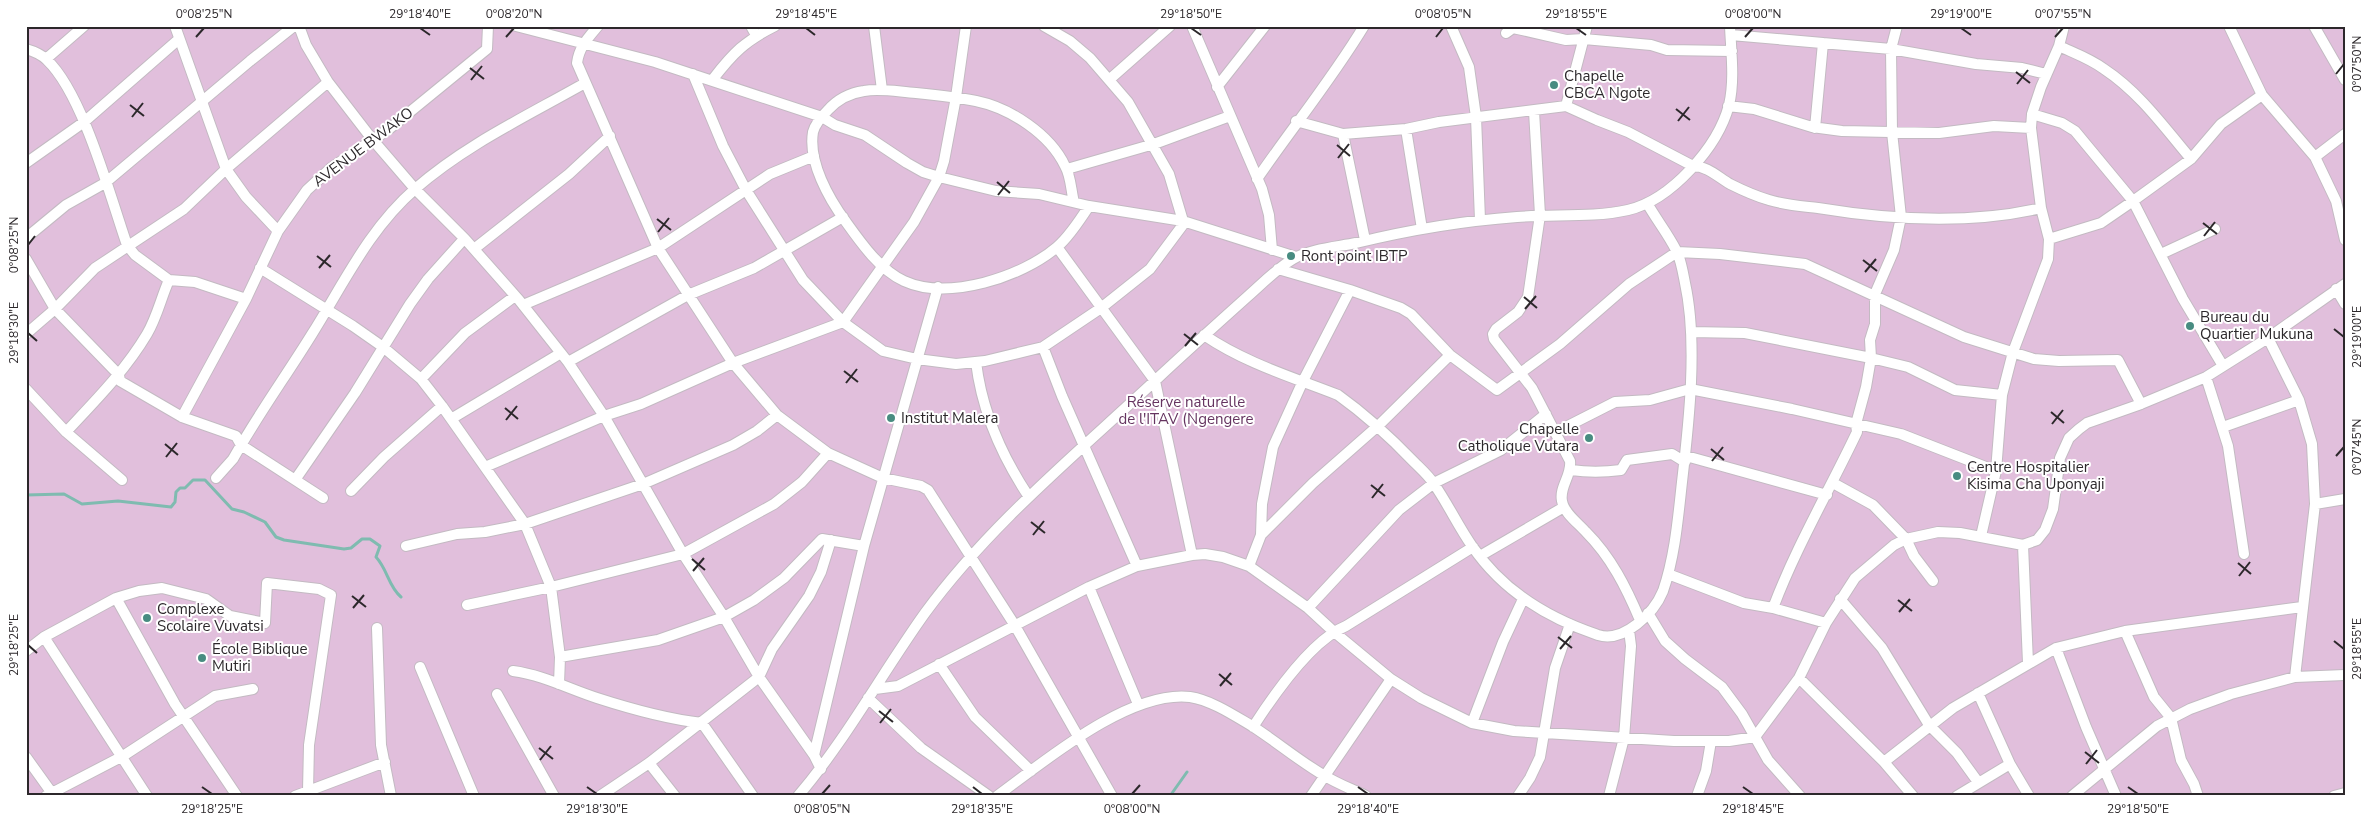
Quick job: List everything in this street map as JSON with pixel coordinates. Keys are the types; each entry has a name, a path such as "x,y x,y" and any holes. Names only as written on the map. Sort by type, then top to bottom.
{"street":[{"path":"46,59 84,26"},
{"path":"175,26 226,168 246,197 278,231"},
{"path":"26,238 66,205 105,183 294,26"},
{"path":"299,26 306,45 328,82 372,139 415,189 474,249 523,304 568,362 604,416 683,554 724,617 758,677 814,755 821,769"},
{"name":"AVENUE BWAKO","path":"182,417 246,299 278,231 307,190 331,168 372,139 389,130 487,50 488,26"},
{"path":"516,26 557,31 584,42 713,80 822,117 834,124 865,135 908,163 938,177 996,191 1039,194 1089,206 1184,221 1296,257"},
{"path":"598,26 584,42 579,52 577,63 585,83 610,136 643,219 658,248 733,363 777,415 828,453 883,478 921,486 928,490 1014,624 1112,796"},
{"path":"713,80 753,31 775,26"},
{"path":"874,26 882,90"},
{"path":"485,467 604,416 640,404 733,363 843,322 882,264 914,222 938,177 944,161 956,97 966,26"},
{"path":"1044,26 1070,42 1110,79 1128,102 1154,144 1169,174 1184,221"},
{"path":"1110,79 1170,26"},
{"path":"1192,26 1262,189 1269,215 1272,250"},
{"path":"1217,87 1265,26"},
{"path":"1257,179 1296,121 1347,54 1364,26"},
{"path":"1451,26 1469,67 1476,117 1480,220"},
{"path":"1566,106 1587,26"},
{"path":"1773,608 1790,563 1827,495 1856,432 1856,424 1866,387 1871,358 1870,340 1875,324 1875,294 1894,250 1901,217 1892,132 1891,49 1897,26"},
{"path":"1981,536 1996,471 2002,395 2013,352 2048,258 2049,239 2041,208 2030,128 2032,114 2046,74 2059,46 2064,26"},
{"path":"2229,26 2262,95 2315,157 2336,201 2345,240"},
{"path":"2314,26 2345,80"},
{"path":"1511,29 1566,40 1584,39 1651,46 1667,50 1732,51"},
{"path":"798,796 821,769 926,612 971,558 1029,497 1084,446 1278,269 1296,257 1402,231 1480,220 1540,215 1583,216 1623,211 1647,204 1682,178 1714,138 1728,106 1732,51 1731,30 1823,43 1891,49 1976,64 2022,68 2046,74"},
{"path":"26,163 84,122 179,39"},
{"path":"1816,128 1823,43"},
{"path":"2059,46 2093,62 2114,76 2138,97 2191,158"},
{"path":"26,49 46,59 68,87 84,122 127,245 135,255 169,280 195,282 246,299"},
{"path":"693,74 723,146 746,190 803,280 843,322 883,351 917,360 956,364 1024,354 1043,347 1101,308 1150,269 1184,221"},
{"path":"26,334 55,309 95,268 184,209 226,168 328,82"},
{"path":"216,478 233,459 327,311 358,255 390,215 415,189 474,145 585,83"},
{"path":"1074,202 1067,169 1045,139 1017,117 984,102 956,97 882,90 863,91 847,96 832,105 813,131 814,156 824,183 843,217 865,248 882,264 902,280 916,285 938,287 975,285 1003,277 1035,262 1057,247 1080,220 1089,206"},
{"path":"2049,239 2100,222 2133,200 2191,158 2220,124 2262,95"},
{"path":"1296,121 1343,134 1406,129 1476,117 1566,106 1628,132 1693,166 1701,166 1728,183 1769,200 1838,212 1960,220 2020,213 2041,208"},
{"path":"1728,106 1754,109 1816,128 1857,132 1939,132 1994,126 2030,128"},
{"path":"1534,111 1540,215 1526,301 1493,334 1494,339 1522,373 1556,432 1570,461 1571,470 1562,493 1564,507 1603,549 1627,590 1640,620"},
{"path":"2032,114 2062,124 2075,131 2133,200 2183,299 2223,366"},
{"path":"1067,169 1154,144 1230,116"},
{"path":"1406,129 1422,229"},
{"path":"1343,134 1364,240"},
{"path":"2315,157 2345,134"},
{"path":"474,249 568,174 610,136"},
{"path":"523,304 658,248 770,174 814,156"},
{"path":"1204,335 1223,348 1261,366 1338,395 1379,426 1434,483 1473,547 1503,583 1523,599 1570,624 1600,636 1618,635 1629,630 1640,620 1656,604 1662,592 1668,574 1678,523 1686,459 1691,332 1685,284 1677,252 1647,204"},
{"path":"568,362 688,295 754,268 843,217"},
{"path":"2161,254 2215,229"},
{"path":"295,480 355,393 382,348 428,279 464,240"},
{"path":"1057,247 1155,381 1192,554"},
{"path":"1278,269 1350,290 1401,308 1415,319 1450,355 1497,390 1522,373 1629,284 1677,252 1720,254 1805,264 1875,294 1964,337 2034,359 2059,361 2118,360 2141,404"},
{"path":"26,259 55,309 119,375 120,382 182,417 236,436 241,445 323,498"},
{"path":"260,268 353,326 421,379 442,406 525,524 551,587 560,657 559,684"},
{"path":"66,432 119,375 156,316 160,300 169,280"},
{"path":"875,689 898,686 1014,624 1136,566 1192,554 1223,557 1249,566 1308,608 1391,679 1420,698 1472,722 1514,731 1546,734 1711,741 1728,741 1755,737 1799,678 1826,623 1855,578 1894,545 1906,539 1938,532 1981,536 2023,545 2036,540 2048,523 2054,509 2060,458 2069,438 2088,423 2141,404 2206,376 2268,338 2340,286 2345,304"},
{"path":"814,755 864,546 938,287"},
{"path":"1249,566 1261,535 1262,504 1273,447 1303,382 1350,290"},
{"path":"421,379 465,333 515,296"},
{"path":"1691,332 1745,333 1871,358 1908,367 1955,390 2002,395"},
{"path":"2268,338 2299,400 2312,444 2315,504 2295,677"},
{"path":"1043,347 1136,566"},
{"path":"451,419 561,353"},
{"path":"1261,535 1313,484 1379,426 1450,355"},
{"path":"976,362 981,397 988,421 1012,472 1029,497"},
{"path":"2206,376 2223,428 2240,515 2244,554"},
{"path":"26,389 66,432 122,480"},
{"path":"1556,432 1615,402 1650,400 1690,389 1901,434 1996,471"},
{"path":"2223,428 2299,400"},
{"path":"351,491 384,457 442,406"},
{"path":"1308,608 1399,510 1434,483 1501,450 1546,414"},
{"path":"406,546 457,534 485,532 525,524 643,484 733,445 757,431 777,415"},
{"path":"467,605 551,587 683,554 774,504 802,482 828,453"},
{"path":"1571,470 1585,472 1598,470 1614,471 1620,470 1627,460 1672,454 1827,495"},
{"path":"1833,483 1873,505 1906,539 1914,556 1933,581"},
{"path":"2315,504 2345,499"},
{"path":"1480,556 1564,507"},
{"path":"560,657 658,640 724,617 754,600 784,578 822,539 864,546"},
{"path":"600,796 650,763 758,677 772,649 809,596 821,572 831,540"},
{"path":"2023,545 2028,663"},
{"path":"1253,727 1270,700 1314,648 1333,631 1346,626 1473,547"},
{"path":"1668,574 1744,603 1773,608 1826,623"},
{"path":"26,651 44,637 116,598 139,591 162,588 206,599 230,616 265,623 267,583 319,589 332,595 309,745 308,791"},
{"path":"1089,587 1138,704"},
{"path":"116,598 153,667 183,717 237,796"},
{"path":"1472,722 1503,642 1523,599"},
{"path":"1840,599 1882,648 1902,684 1929,725 1957,753 1978,782"},
{"path":"1884,762 1929,725 1978,693 2056,648 2125,631 2302,607"},
{"path":"1648,612 1665,641 1722,687 1742,714 1768,760 1800,795"},
{"path":"1518,796 1530,778 1540,757 1546,734 1555,668 1570,624"},
{"path":"377,628 381,745 391,796"},
{"path":"1609,796 1624,738 1631,646 1629,630"},
{"path":"2125,631 2154,697 2170,718 2181,760 2194,784 2198,796"},
{"path":"44,637 123,756 147,796"},
{"path":"2056,648 2086,728 2116,796"},
{"path":"939,664 975,717 1031,771"},
{"path":"420,667 474,796"},
{"path":"513,671 544,678 597,698 677,720 702,723 753,796"},
{"path":"2072,796 2157,726 2170,718 2231,694 2295,677 2345,675"},
{"path":"1799,678 1884,762 1913,796"},
{"path":"1311,796 1391,679"},
{"path":"26,757 50,795 123,756 215,696 253,689"},
{"path":"1978,693 2010,764 2029,796"},
{"path":"497,694 554,796"},
{"path":"868,698 921,748 989,796"},
{"path":"997,796 1079,738 1138,704 1162,699 1192,698 1209,703 1253,727 1325,776 1366,796"},
{"path":"1697,796 1706,771 1711,741"},
{"path":"295,796 385,762"},
{"path":"650,763 675,796"},
{"path":"1958,796 2010,764"},
{"path":"2334,796 2345,793"}],"green space":[{"name":"Réserve naturelle de l'ITAV (Ngengere","path":"26,26 2345,26 2345,796 26,796"}],"waterway":[{"path":"26,495 64,494 82,504 118,501 171,507 175,502 176,492 180,488 185,488 193,480 205,480 232,509 244,512 265,522 276,537 284,540 344,549 351,548 362,539 370,539 380,546 376,557 393,588 401,597"},
{"path":"1170,796 1187,772"}],"place":[{"name":"Chapelle CBCA Ngote","path":"1554,85"},
{"name":"Ront point IBTP","path":"1291,256"},
{"name":"Bureau du Quartier Mukuna","path":"2190,326"},
{"name":"Institut Malera","path":"891,418"},
{"name":"Chapelle Catholique Vutara","path":"1589,438"},
{"name":"Centre Hospitalier Kisima Cha Uponyaji","path":"1957,476"},
{"name":"Complexe Scolaire Vuvatsi","path":"147,618"},
{"name":"École Biblique Mutiri","path":"202,658"}]}
